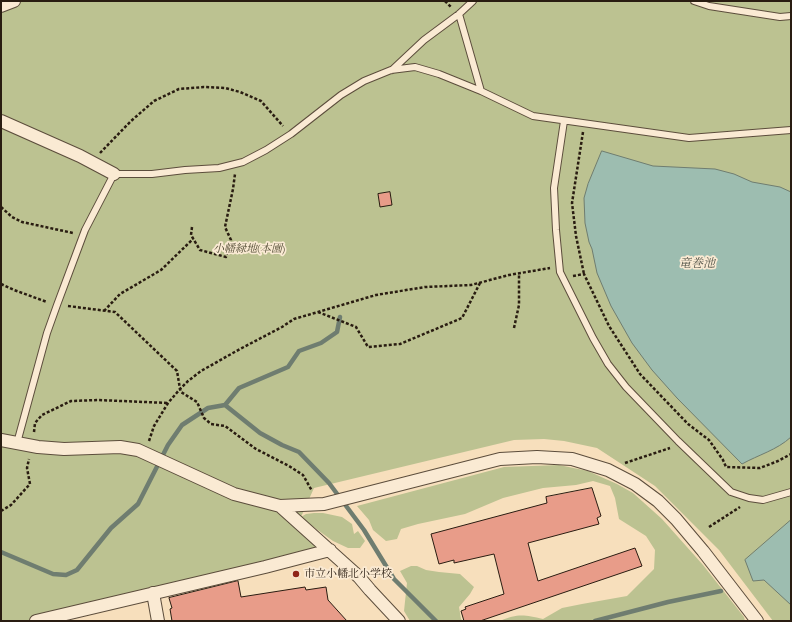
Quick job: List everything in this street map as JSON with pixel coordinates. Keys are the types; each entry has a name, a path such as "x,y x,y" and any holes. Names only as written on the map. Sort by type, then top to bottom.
{"street":[{"path":"1,6 14,1"},
{"path":"1,121 114,174"},
{"path":"1,440 32,446 64,449 120,447 138,450 234,494 280,506 324,504 500,459 537,457 572,460 608,470 635,484 658,501 676,518 757,621"},
{"path":"280,506 359,577 398,621"},
{"path":"36,621 67,617 153,593 330,550"},
{"path":"153,593 158,621"}],"lane":[{"path":"392,70 424,40 459,14 473,1"},
{"path":"694,1 709,6 780,17 791,16"},
{"path":"459,14 481,91"},
{"path":"17,443 47,333 57,305 82,236 114,174 152,174 219,168 243,162 266,150 291,134 341,95 364,81 392,70 415,67 439,74 481,91 533,116 690,138 791,130"},
{"path":"564,121 554,188 560,272 593,338 608,364 626,387 731,492 750,498 763,500 791,492"}],"path":[{"path":"91,162 131,121 154,101 179,89 204,87 224,88 240,92 261,101 291,134"},
{"path":"585,124 572,203 576,236 584,274 609,326 640,374 688,424 709,440 726,467 760,468 791,454"},
{"path":"192,227 191,235 200,250 226,257 232,240 225,228 236,164"},
{"path":"1,207 12,217 22,222 82,236"},
{"path":"104,311 120,294 161,270 193,240"},
{"path":"148,441 154,426 168,403 188,381 201,371 294,319 376,295 425,287 471,285 509,275 560,266"},
{"path":"514,328 520,305 519,274"},
{"path":"563,277 584,274"},
{"path":"317,312 356,327 368,347 400,344 462,318 480,282"},
{"path":"1,284 57,305 115,312 177,371 181,392 197,402 204,418 211,424 225,426 256,449 303,475 312,491"},
{"path":"1,511 11,505 30,484 27,468 35,423 42,415 71,402 98,400 168,403"},
{"path":"625,463 682,444"},
{"path":"709,527 745,504 750,498"}],"green space":[{"name":"小幡緑地(本園)","path":"1,1 791,1 791,621 773,621 719,550 655,486 597,448 564,441 544,439 514,440 314,488 301,517 306,514 323,513 342,517 352,524 354,534 358,531 365,541 360,548 348,548 333,541 301,518 318,551 28,621 1,621"},
{"path":"559,465 588,471 633,493 662,519 703,565 744,617 745,621 500,621 517,616 531,616 543,619 562,608 627,596 654,569 655,550 646,536 619,519 615,498 610,486 593,481 576,485 543,488 503,498 465,514 401,529 397,539 386,541 373,530 369,520 357,506 504,467"},
{"path":"411,566 417,566 426,570 460,574 474,587 459,607 461,619 463,621 410,621 404,611 407,583 400,571"}],"water":[{"name":"竜巻池","path":"602,151 653,166 715,169 734,174 752,182 780,187 791,192 791,437 786,442 742,464 677,398 652,370 632,343 611,306 597,273 585,223 584,198 588,184"},
{"path":"791,520 791,605 764,580 753,581 745,560"}],"building":[{"path":"390,192 392,205 380,207 378,194"},
{"path":"592,488 601,516 597,518 599,524 528,543 538,581 635,548 642,566 480,621 464,621 461,611 466,609 465,607 504,594 494,554 454,563 454,560 439,564 431,534 547,503 546,497"},
{"path":"238,581 241,597 305,587 306,590 326,587 328,600 347,621 172,621 170,609 172,608 169,598"}],"waterway":[{"path":"1,552 53,574 66,575 77,570 111,528 138,504 168,445 182,425 208,408 225,405 239,388 288,367 299,351 321,343 337,332 340,317"},
{"path":"225,405 260,433 299,452 329,483 364,530 394,579 436,621"},
{"path":"595,621 668,602 721,591"}],"place":[{"name":"市立小幡北小学校","path":"296,574"}]}
